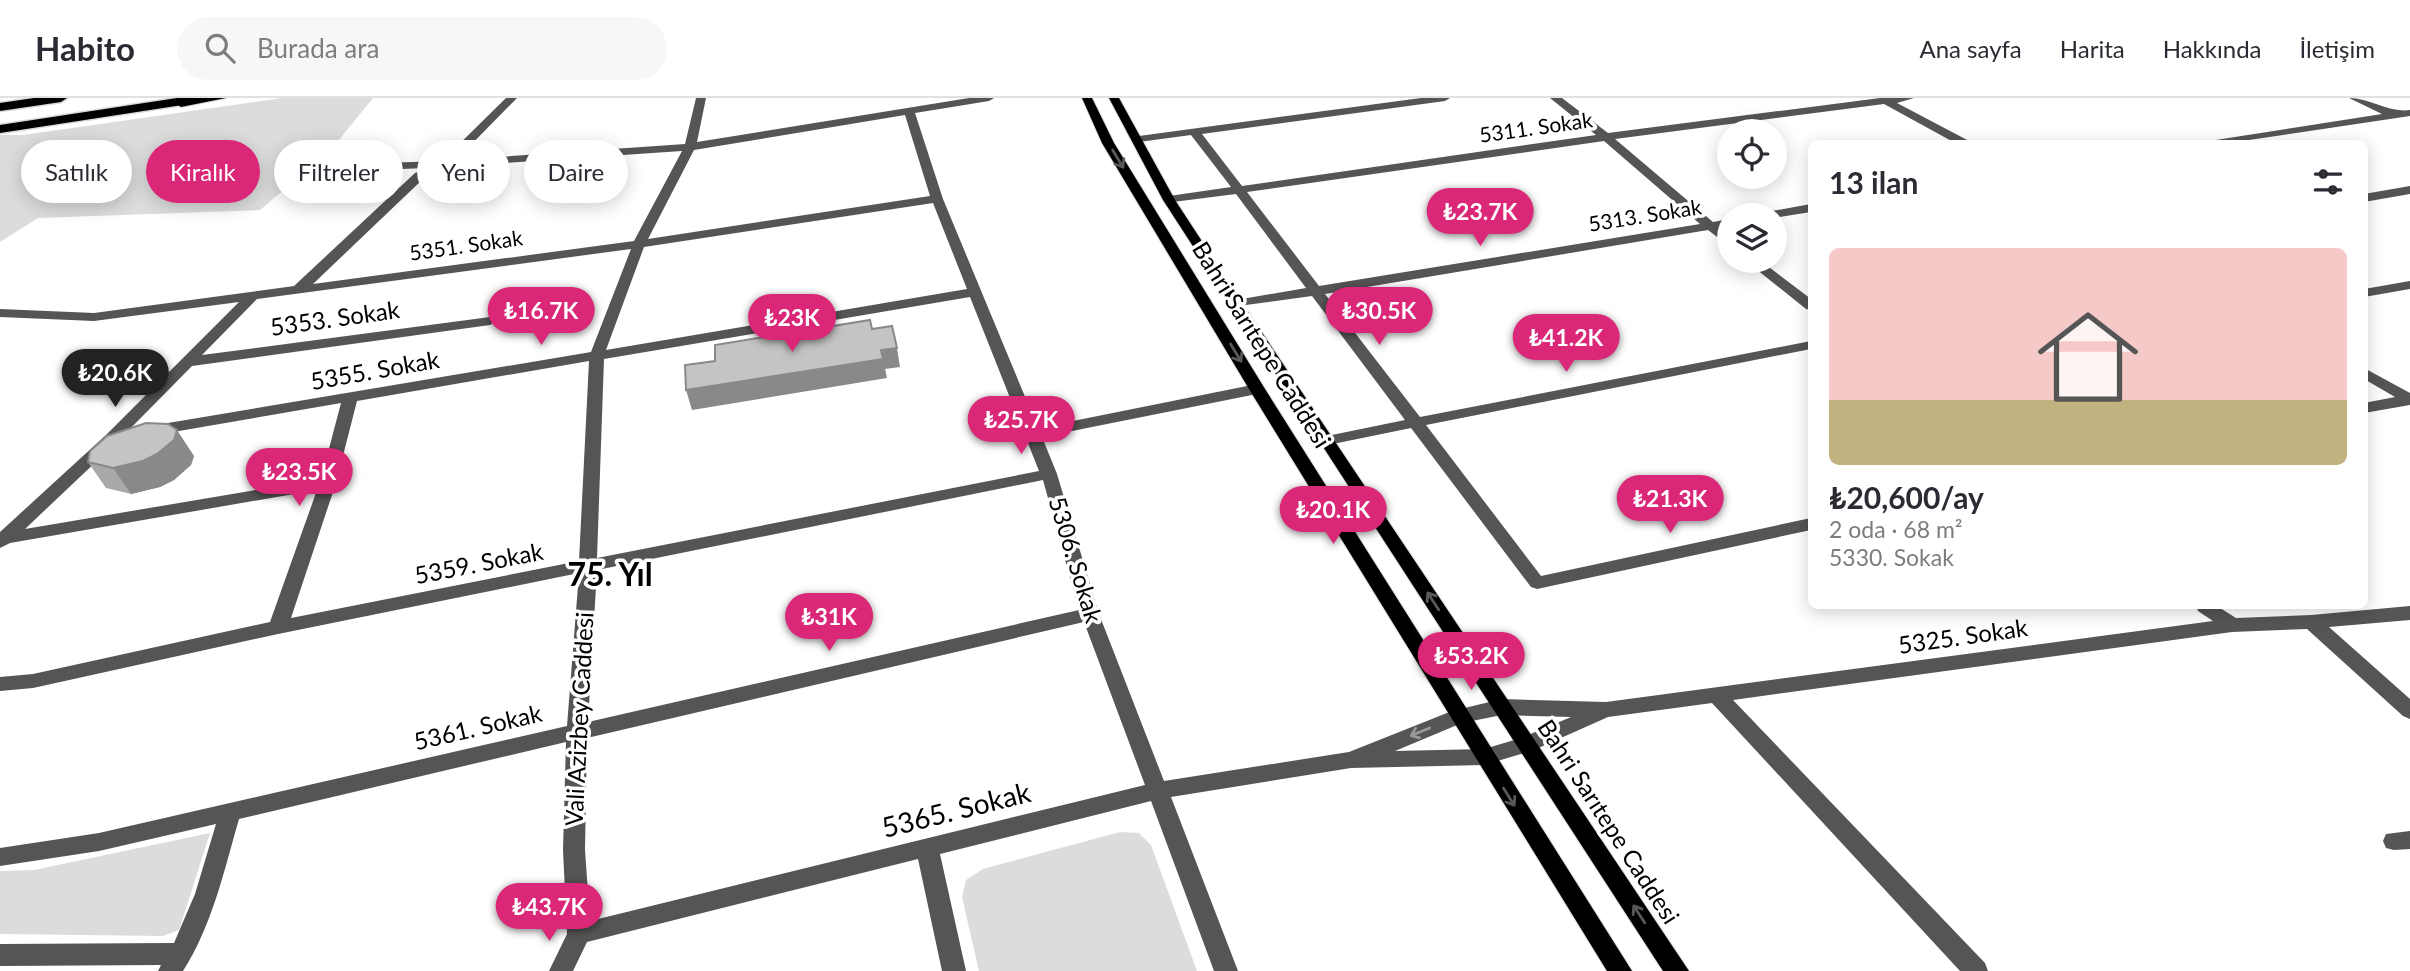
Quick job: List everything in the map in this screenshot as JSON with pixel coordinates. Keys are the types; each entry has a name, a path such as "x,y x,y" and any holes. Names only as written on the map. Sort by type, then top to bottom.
{"highway":[{"path":"0,107 61,98"},
{"path":"0,120 151,98"},
{"path":"0,129 202,98"}],"main road":[{"path":"67,120 221,98"},
{"name":"Bahri Sarıtepe Caddesi","path":"1087,98 1108,143 1257,389 1484,757 1620,971"},
{"name":"Bahri Sarıtepe Caddesi","path":"1114,98 1139,139 1169,200 1236,304 1677,971"}],"street":[{"path":"469,140 512,98"},
{"name":"Vali Azizbey Caddesi","path":"561,971 579,934 574,850 577,732 589,568 597,355 639,244 690,147 701,98"},
{"path":"510,159 690,147 989,98"},
{"path":"1139,139 1445,98"},
{"path":"1555,98 1606,137 1717,233"},
{"name":"5311. Sokak","path":"1169,200 1606,137 1883,99 1909,98"},
{"path":"2354,98 2410,122"},
{"path":"1883,99 1960,140"},
{"name":"5306. Sokak","path":"909,111 937,199 1049,474 1090,614 1226,971"},
{"path":"2222,140 2410,113"},
{"path":"1194,131 1537,583 1808,525"},
{"path":"299,289 417,178"},
{"path":"2368,197 2410,190"},
{"name":"5351. Sokak","path":"0,313 94,317 639,244 937,199"},
{"path":"1787,212 1808,209"},
{"name":"5313. Sokak","path":"1236,304 1717,226"},
{"path":"1768,273 1808,304"},
{"path":"2368,292 2410,285"},
{"name":"5355. Sokak","path":"113,437 975,292"},
{"path":"2,540 113,437 252,297"},
{"name":"5353. Sokak","path":"187,362 489,321"},
{"path":"1328,440 1808,346"},
{"path":"2368,374 2410,399"},
{"path":"1031,434 1257,389"},
{"path":"278,627 328,483 351,399"},
{"path":"2368,407 2410,399"},
{"name":"5359. Sokak","path":"0,684 33,681 278,627 589,568 1049,474"},
{"path":"2,540 328,483"},
{"path":"2209,609 2232,625"},
{"name":"5325. Sokak","path":"1606,710 2232,625 2311,622 2410,613"},
{"name":"5361. Sokak","path":"0,857 99,842 1090,614"},
{"path":"2311,622 2410,711"},
{"path":"1716,695 1976,971"},
{"path":"1351,760 1459,716 1502,707 1606,710"},
{"path":"1351,760 1484,757 1527,744 1606,710"},
{"name":"5365. Sokak","path":"579,934 1157,791 1351,760"},
{"path":"0,955 176,962 199,915 230,812"},
{"path":"928,848 954,971"}],"shaded area":[{"path":"282,98 373,98 339,140 274,140 274,198 260,210 38,218 0,242 0,135 23,135"},
{"path":"1120,832 1139,833 1151,845 1197,971 979,971 962,897 966,880 983,869"},
{"path":"210,833 179,930 163,936 0,934 0,871 34,870"}],"building":[{"path":"870,320 872,329 892,326 897,348 881,350 883,359 686,390 685,365 715,361 715,345"},
{"path":"146,423 168,424 177,430 174,440 143,461 113,468 88,462 90,451 107,436"}],"district":[{"name":"75. Yıl","path":"610,575"}]}
